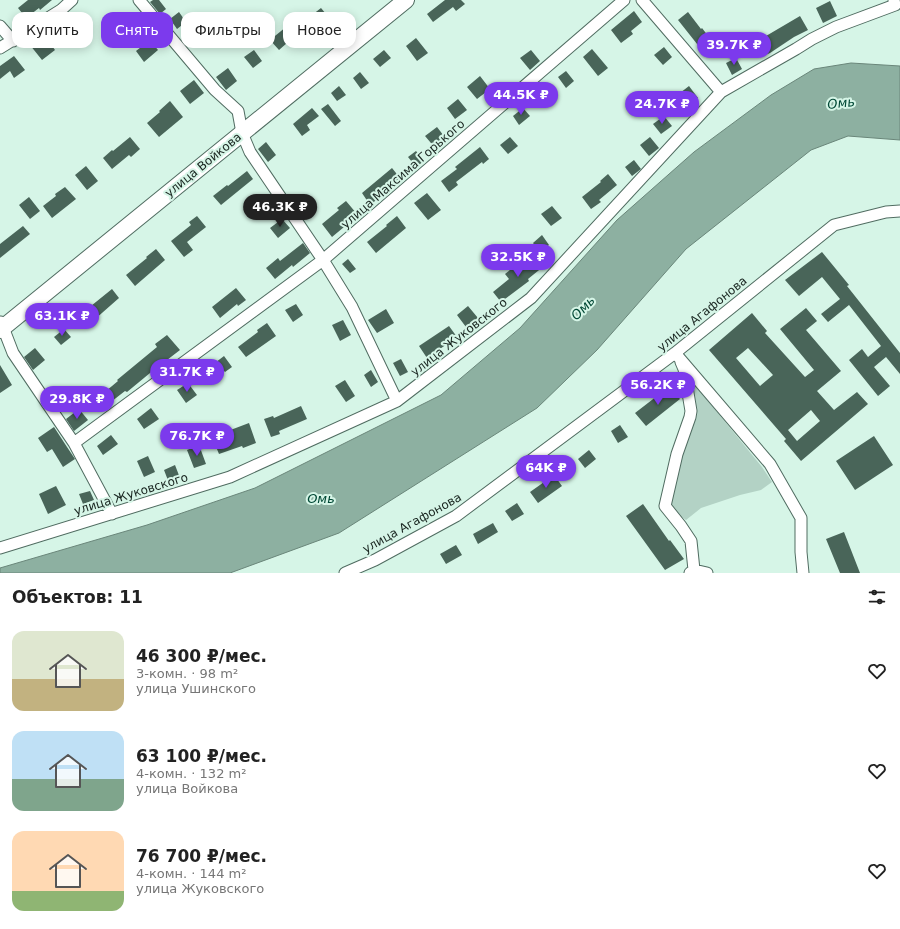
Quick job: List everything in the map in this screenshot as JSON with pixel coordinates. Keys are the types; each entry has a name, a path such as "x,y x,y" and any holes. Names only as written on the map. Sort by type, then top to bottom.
{"main road":[{"name":"улица Войкова","path":"1,326 406,0"}],"street":[{"path":"58,12 72,0"},
{"path":"139,0 215,90 238,111 242,133 250,152 323,260 352,307 397,401"},
{"name":"улица Максима Горького","path":"74,443 323,260 624,0"},
{"path":"642,0 721,92"},
{"name":"улица Жуковского","path":"0,548 230,477 397,401 531,298 721,92 796,49 812,38 896,4"},
{"path":"0,26 12,40"},
{"path":"0,48 12,42"},
{"name":"улица Агафонова","path":"345,573 375,560 456,516 677,355 834,225 886,212 900,211"},
{"path":"1,326 13,353 74,443 112,514"},
{"path":"677,355 684,369 691,411 676,454 665,506 682,526 690,541 692,571 707,573"},
{"path":"677,355 770,464 802,518 801,552 803,573"}],"shaded area":[{"path":"686,374 762,467 772,482 761,490 740,495 701,508 686,520 668,507 693,415"}],"water":[{"name":"Омь","path":"851,63 900,66 900,140 848,136 811,150 686,249 597,350 537,408 339,533 230,573 0,573 0,568 147,525 255,488 441,395 520,328 617,220 694,152 771,95 814,69"}],"building":[{"path":"28,0 52,0 40,10 39,8 34,12 21,12 18,8"},
{"path":"153,0 159,0 166,9 162,12 158,12 150,2"},
{"path":"445,0 461,0 465,4 456,11 453,7 433,22 427,14"},
{"path":"830,1 837,16 823,23 816,8"},
{"path":"321,8 324,12 316,12"},
{"path":"634,11 642,22 631,31 633,34 621,43 611,30"},
{"path":"179,12 181,15 181,26 177,29 173,23 173,17"},
{"path":"688,12 712,41 701,49 678,20"},
{"path":"800,16 808,30 761,57 755,47 768,40 766,36"},
{"path":"283,29 283,46 279,50 275,46 275,36"},
{"path":"416,38 428,53 417,61 406,46"},
{"path":"664,47 672,57 663,65 654,55"},
{"path":"32,48 54,48 55,50 42,60"},
{"path":"140,48 156,48 158,50 144,62 136,51"},
{"path":"592,49 608,68 598,76 583,57"},
{"path":"254,50 262,61 253,68 244,57"},
{"path":"384,50 391,58 380,67 373,59"},
{"path":"531,50 540,61 530,70 520,58"},
{"path":"14,56 25,70 14,78 10,71 0,79 0,66"},
{"path":"736,58 742,69 732,75 726,63"},
{"path":"228,68 237,81 226,90 216,77"},
{"path":"566,71 574,81 566,88 558,77"},
{"path":"360,72 369,83 361,89 353,78"},
{"path":"480,76 490,89 477,99 467,87"},
{"path":"194,80 204,93 190,104 180,91"},
{"path":"339,86 346,95 337,101 331,93"},
{"path":"689,86 698,98 689,104 680,93"},
{"path":"545,89 554,99 543,107 535,97"},
{"path":"458,99 467,110 455,119 447,108"},
{"path":"170,101 183,117 159,137 147,123"},
{"path":"328,104 341,121 335,126 321,109"},
{"path":"312,108 319,116 307,125 310,130 302,136 293,124"},
{"path":"523,108 530,116 519,125 513,116"},
{"path":"664,116 672,126 661,134 653,124"},
{"path":"437,127 447,140 436,149 425,136"},
{"path":"130,137 140,149 131,157 129,155 112,169 103,158"},
{"path":"510,137 518,146 508,154 500,145"},
{"path":"650,137 659,148 649,156 640,145"},
{"path":"266,142 276,155 268,162 258,149"},
{"path":"480,147 489,159 483,164 482,162 456,182 458,185 449,192 441,181 457,169 455,167"},
{"path":"416,151 424,161 416,167 408,157"},
{"path":"634,160 641,169 632,176 625,167"},
{"path":"86,166 98,181 87,190 75,175"},
{"path":"392,168 400,178 378,195 380,197 370,205 362,193"},
{"path":"247,171 253,179 221,205 213,196"},
{"path":"608,174 617,185 599,200 601,202 591,209 582,197 601,182 600,181"},
{"path":"65,187 76,199 52,218 43,206 56,196 55,194"},
{"path":"427,193 441,210 428,220 414,203"},
{"path":"29,197 40,211 30,219 19,205"},
{"path":"346,201 357,214 342,226 344,227 332,237 322,224 339,210 337,208"},
{"path":"552,206 562,218 551,226 541,214"},
{"path":"197,216 206,227 187,242 193,250 184,257 171,241 191,225 189,222"},
{"path":"397,216 406,228 376,253 367,242"},
{"path":"282,219 290,228 278,238 270,228"},
{"path":"23,226 30,234 0,258 0,244"},
{"path":"542,235 549,245 540,252 533,243"},
{"path":"303,243 310,253 275,279 266,268 278,258 280,261"},
{"path":"156,249 165,260 135,286 126,275"},
{"path":"822,252 900,353 900,374 886,357 874,367 890,386 878,396 849,360 862,349 868,357 881,346 849,305 828,322 821,314 840,299 822,277 799,296 785,280"},
{"path":"536,255 544,266 528,279 529,281 501,302 493,292 509,279 505,274 516,265 519,268"},
{"path":"348,259 356,269 350,273 342,264"},
{"path":"236,288 246,300 238,306 237,304 220,318 212,307"},
{"path":"112,289 119,298 94,320 86,310"},
{"path":"296,304 303,315 293,322 285,310"},
{"path":"468,306 478,318 466,327 457,315"},
{"path":"806,308 817,321 806,330 841,371 817,391 834,410 857,392 868,404 801,461 784,441 786,439 709,350 752,313 767,331 765,333 805,377 814,370 780,329","holes":["748,348 773,375 760,386 736,358","811,410 820,421 797,441 788,430"]},
{"path":"386,309 394,323 377,333 368,320"},
{"path":"343,320 351,335 340,341 332,325"},
{"path":"267,323 276,336 246,357 238,347"},
{"path":"449,326 457,337 427,358 419,346"},
{"path":"64,329 71,337 61,345 54,337"},
{"path":"167,335 180,350 127,392 125,391 107,405 100,396 157,347 155,344"},
{"path":"35,348 45,360 33,370 24,357"},
{"path":"224,356 232,367 206,384 199,374"},
{"path":"401,359 408,372 400,376 393,363"},
{"path":"0,365 12,385 0,393"},
{"path":"371,370 378,382 371,387 364,375"},
{"path":"345,380 355,396 346,402 335,386"},
{"path":"188,383 197,395 186,403 177,390"},
{"path":"670,386 680,399 646,426 635,413"},
{"path":"301,406 307,419 279,431 280,434 271,437 264,419 273,416 274,418"},
{"path":"151,408 159,419 144,429 137,419"},
{"path":"79,409 88,420 74,431 66,419"},
{"path":"249,423 256,443 219,454 212,437"},
{"path":"620,425 628,437 618,443 611,431"},
{"path":"54,427 75,459 63,467 52,449 47,452 38,438"},
{"path":"111,435 118,444 103,455 97,446"},
{"path":"874,436 893,465 855,490 836,461"},
{"path":"199,445 206,464 194,468 187,450"},
{"path":"589,450 596,459 585,468 578,459"},
{"path":"148,456 155,472 144,477 137,461"},
{"path":"175,465 180,478 169,483 164,470"},
{"path":"554,475 562,486 538,503 530,492"},
{"path":"56,486 66,505 48,514 39,494"},
{"path":"90,491 94,500 83,504 79,494"},
{"path":"517,503 524,514 512,521 505,511"},
{"path":"643,504 669,541 670,540 684,559 665,570 626,516"},
{"path":"493,523 498,532 478,544 473,534"},
{"path":"844,532 860,573 840,573 826,539"},
{"path":"456,545 462,555 446,564 440,554"}]}
